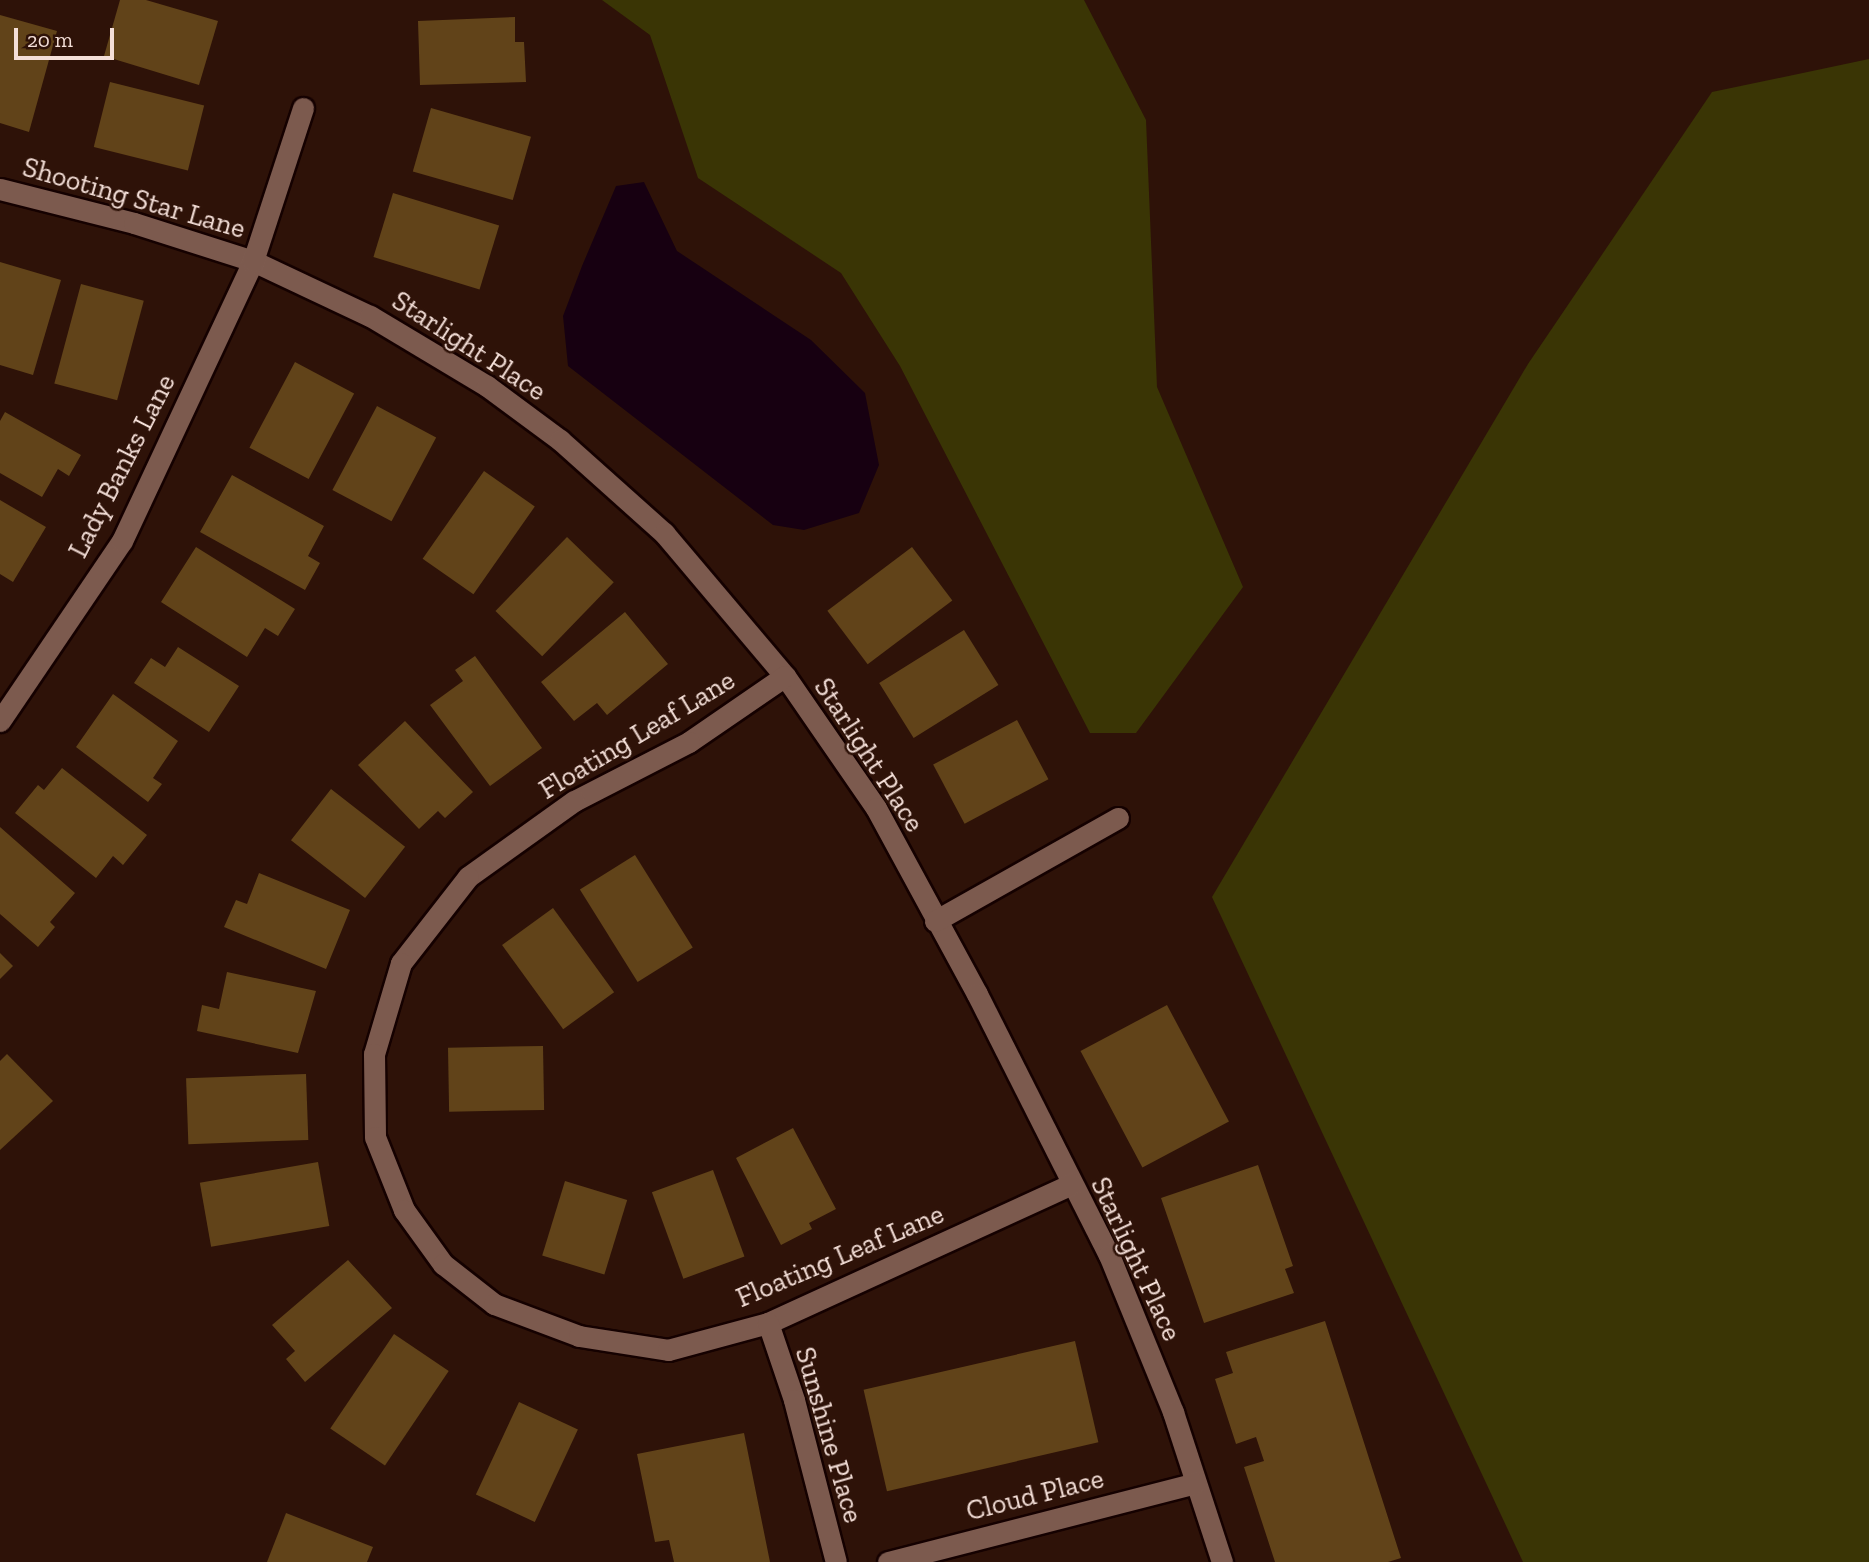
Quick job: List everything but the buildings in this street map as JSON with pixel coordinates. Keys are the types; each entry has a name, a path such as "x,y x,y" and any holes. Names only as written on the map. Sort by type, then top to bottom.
{"street":[{"name":"Lady Banks Lane","path":"0,721 122,541 253,261 303,108"},
{"name":"Shooting Star Lane","path":"0,189 134,223 253,261"},
{"name":"Starlight Place","path":"253,261 370,316 486,386 560,440 664,533 785,676 876,808 935,921 978,994 1109,1255 1174,1412 1222,1562"},
{"name":"Floating Leaf Lane","path":"785,676 689,742 573,801 468,877 401,963 374,1054 375,1137 404,1210 443,1264 494,1304 579,1336 667,1350 768,1323 1072,1184"},
{"path":"935,921 1118,818"},
{"name":"Sunshine Place","path":"768,1323 794,1400 836,1562"},
{"name":"Cloud Place","path":"888,1562 1195,1483"}],"shaded area":[{"path":"602,0 1084,0 1146,120 1157,387 1243,587 1136,733 1090,733 900,366 841,273 698,178 650,35"},
{"path":"1869,59 1869,1562 1523,1562 1212,897 1528,364 1712,92"},
{"path":"644,182 677,251 811,340 865,393 879,465 859,513 804,530 773,525 568,366 563,316 582,266 616,186"}]}
